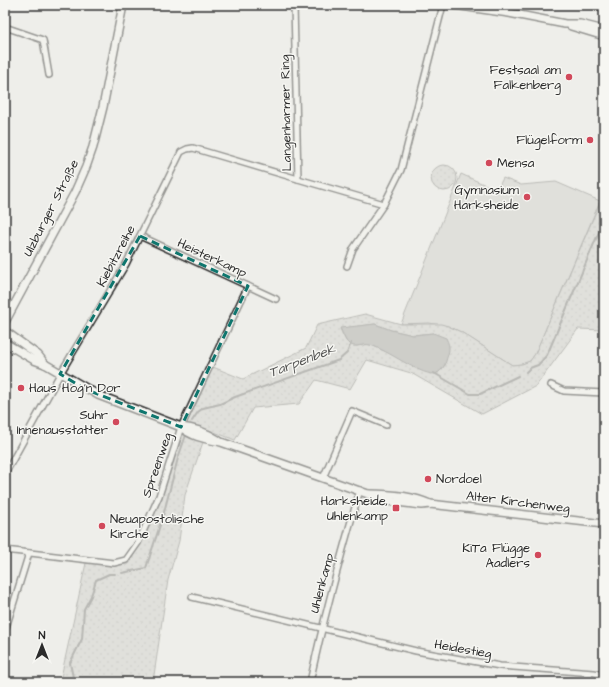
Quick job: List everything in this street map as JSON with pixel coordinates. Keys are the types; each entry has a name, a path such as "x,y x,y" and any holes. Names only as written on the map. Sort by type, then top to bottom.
{"main road":[{"name":"Ulzburger Straße","path":"5,322 75,192 86,167 93,147 103,107 123,5"},
{"path":"454,5 478,6 565,24 604,36"},
{"path":"565,24 580,24 604,30"},
{"name":"Alter Kirchenweg","path":"5,331 38,355 45,364"},
{"name":"Alter Kirchenweg","path":"5,343 34,360 45,364 85,389 109,400 181,427 204,432 221,442 360,490 380,500 422,505 430,504 604,524"}],"street":[{"name":"Langenharmer Ring","path":"294,5 298,179 384,204"},
{"path":"347,266 354,246 384,204 394,185 404,160 444,5"},
{"path":"5,27 43,40 49,75"},
{"name":"Kiebitzreihe","path":"5,474 60,374 126,264 178,156 186,149 193,148 298,179"},
{"name":"Heisterkamp","path":"140,236 276,299"},
{"name":"Spreenweg","path":"5,550 114,562 126,560 138,543 158,496 181,427 248,286"},
{"path":"551,385 564,391 604,393"},
{"path":"323,478 352,411 386,425"},
{"name":"Uhlenkamp","path":"310,682 321,629 338,562 360,490"},
{"path":"5,631 29,553"},
{"name":"Heidestieg","path":"192,597 416,651 500,666 604,675"}],"highlighted area":[{"path":"140,236 248,286 181,427 85,389 60,374"}],"shaded area":[{"path":"444,165 453,169 457,178 453,187 444,191 435,187 431,178 435,169"},
{"path":"461,174 497,190 503,178 521,185 556,182 600,201 535,354 530,361 522,364 512,365 461,332 448,326 429,323 401,324"},
{"path":"604,193 604,330 578,329 536,386 482,414 411,373 367,360 350,389 316,380 299,404 253,408 235,440 209,430 202,445 185,495 179,541 168,580 153,682 60,682 86,563 129,564 155,513 187,423 213,367 243,379 306,348 317,325 365,314 401,324 441,324 448,326 461,332 512,365 530,361 535,354","holes":["375,324 391,330 413,335 433,333 446,364 439,372 435,374 369,344 356,346 346,341 340,329"]},
{"path":"375,324 391,330 413,335 433,333 446,338 449,344 449,350 443,367 440,371 434,374 427,373 370,345 357,346 349,344 340,328"}],"waterway":[{"name":"Tarpenbek","path":"526,372 530,368 538,365 547,355 604,220"},
{"name":"Tarpenbek","path":"192,421 198,412 203,408 220,404 235,397 339,360 347,353 351,343"},
{"name":"Tarpenbek","path":"434,373 470,394 480,394 518,376"},
{"name":"Tarpenbek","path":"122,573 146,568 163,516 178,458 186,435"},
{"name":"Tarpenbek","path":"74,682 70,663 82,639 84,609 91,596 96,580 109,574 115,574"}],"place":[{"name":"Festsaal am Falkenberg","path":"569,77"},
{"name":"Flügelform","path":"590,140"},
{"name":"Mensa","path":"489,163"},
{"name":"Gymnasium Harksheide","path":"527,197"},
{"name":"Haus Hog'n Dor","path":"21,388"},
{"name":"Suhr Innenausstatter","path":"116,422"},
{"name":"Nordoel","path":"428,479"},
{"name":"Harksheide, Uhlenkamp","path":"396,508"},
{"name":"Neuapostolische Kirche","path":"102,526"},
{"name":"KiTa Flügge Aadlers","path":"538,555"}]}
